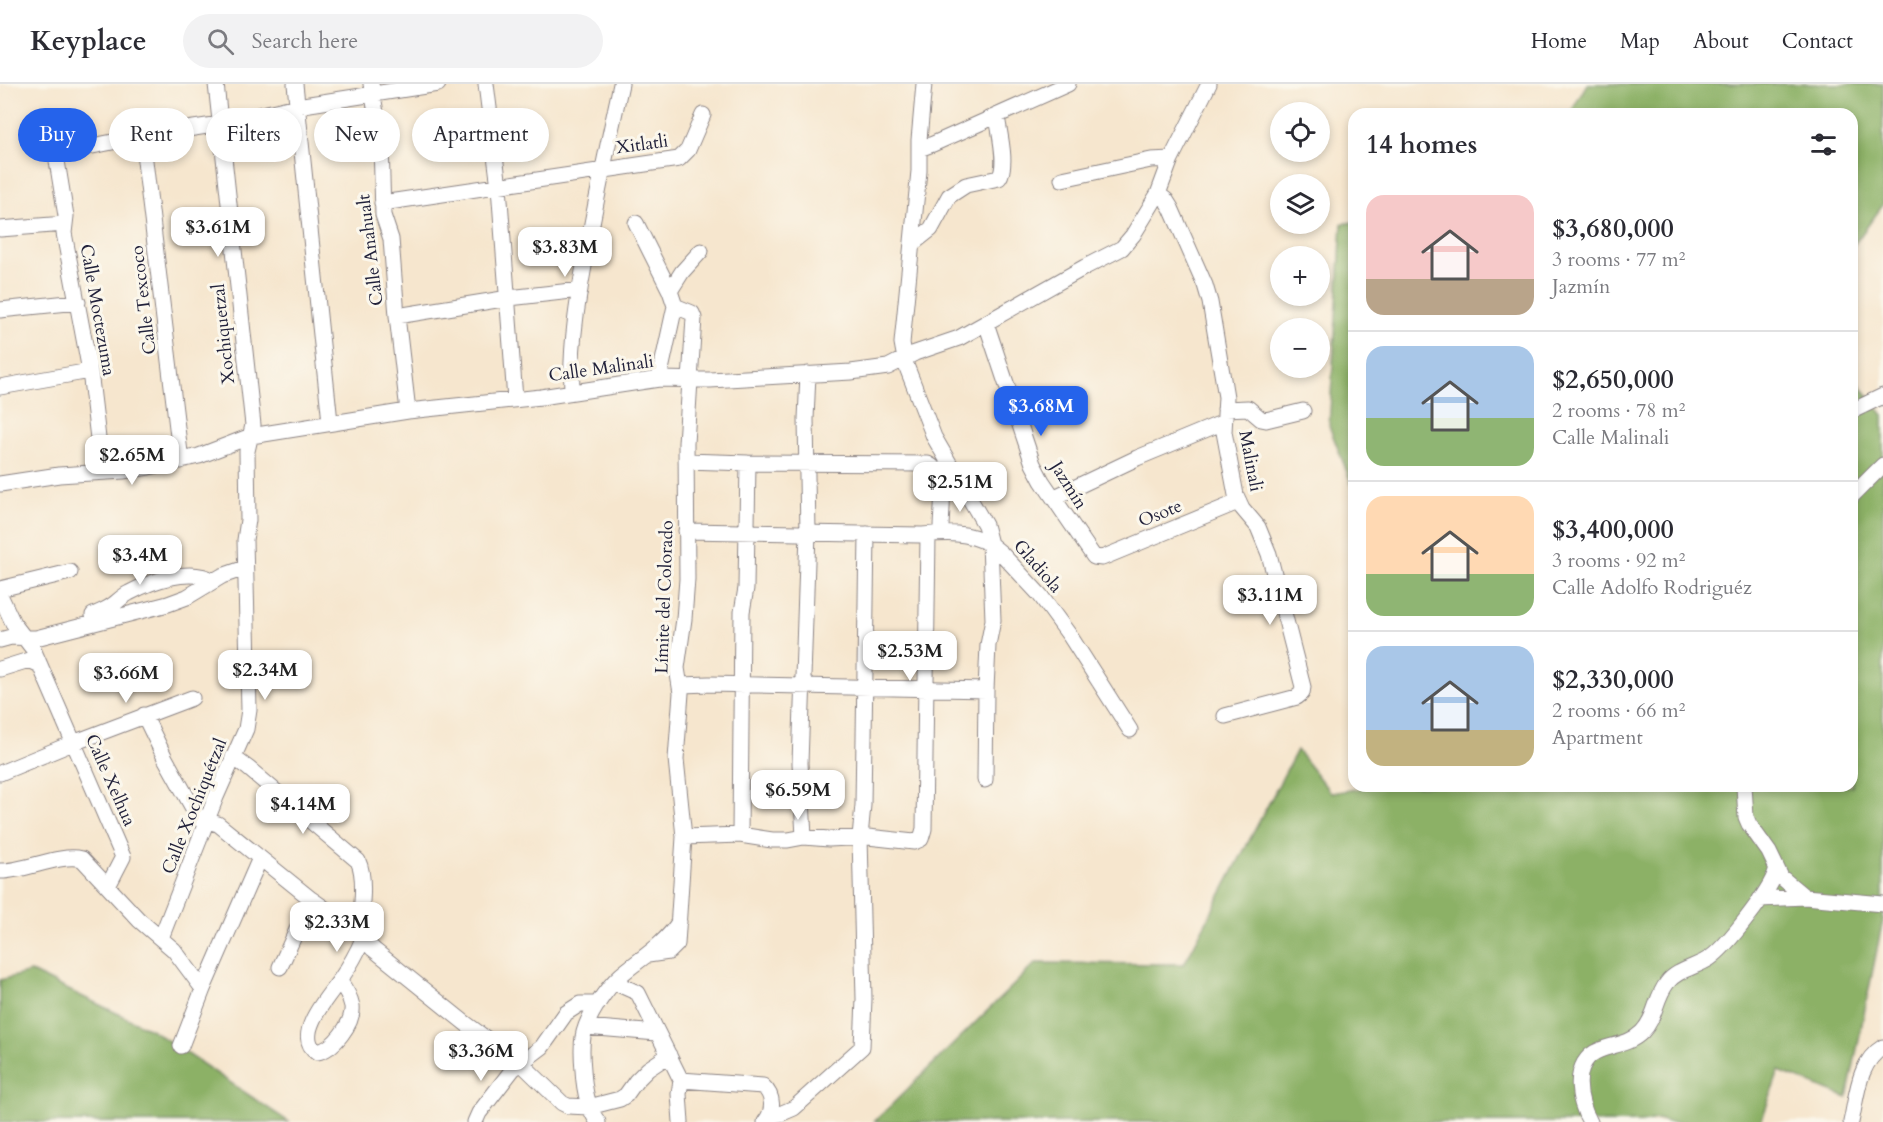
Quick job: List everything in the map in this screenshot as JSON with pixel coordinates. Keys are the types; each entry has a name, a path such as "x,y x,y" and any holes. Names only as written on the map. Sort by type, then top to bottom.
{"street":[{"name":"Xochiquetzal","path":"216,84 218,108"},
{"path":"295,84 330,422"},
{"path":"288,108 372,89 438,84"},
{"path":"486,84 499,187 515,399"},
{"path":"572,391 572,347 580,290 602,170 621,84"},
{"name":"Gladiola","path":"924,84 902,343 904,359 934,437 985,525 990,543 1036,590 1070,636 1130,730"},
{"path":"919,148 933,144 1068,84"},
{"name":"Calle Malinali","path":"0,484 59,475 132,469 214,451 250,436 408,411 659,379 691,380 851,372 881,368 959,338 1122,248 1133,235 1158,194 1171,159 1209,84"},
{"name":"Calle Anahualt","path":"372,89 382,151 383,215 391,238 408,411"},
{"name":"Xitlatli","path":"382,203 679,159 688,150 703,115"},
{"path":"912,244 931,229 949,196 966,185 999,178 1002,172 997,116"},
{"name":"Calle Moctezuma","path":"102,472 90,371 64,233 66,216 57,161 58,155 63,152 109,143"},
{"path":"1062,179 1151,159 1171,159"},
{"name":"Calle Texcoco","path":"145,162 181,460"},
{"name":"Xochiquetzal","path":"224,162 253,425 250,436"},
{"name":"Malinali","path":"1158,194 1171,208 1208,294 1226,397 1224,416 1238,502 1258,527 1269,554 1303,691 1297,697 1225,716"},
{"path":"636,223 670,291 675,306 659,379"},
{"path":"0,230 65,224"},
{"path":"670,291 682,272 701,251"},
{"path":"397,316 509,298 580,290"},
{"path":"0,310 78,302"},
{"name":"Límite del Colorado","path":"616,980 648,955 664,953 674,948 678,939 684,837 676,759 681,685 677,668 687,579 686,461 694,316 675,306"},
{"name":"Jazmín","path":"986,323 1033,464 1076,532 1096,558"},
{"path":"0,387 90,371"},
{"path":"804,837 800,763 808,533 808,374"},
{"path":"1858,408 1883,396"},
{"path":"1055,497 1224,416 1248,408 1261,419 1266,420 1303,411"},
{"name":"Calle Xochiquétzal","path":"161,938 232,758 246,729 249,710 245,540 248,520 247,451 250,436"},
{"path":"933,466 945,456"},
{"path":"684,837 740,836 772,840 804,837 829,839 860,837 914,842 922,836 934,534 941,486 933,466 921,463 686,461"},
{"path":"740,836 742,612 746,588 748,463"},
{"path":"1858,490 1883,465"},
{"name":"Osote","path":"1096,558 1101,558 1238,502"},
{"path":"686,531 962,533 990,543 993,620 988,645 985,780"},
{"path":"768,1118 794,1108 862,1047 864,999 860,837 863,805 867,534"},
{"path":"0,640 36,638 177,601 214,580 245,568"},
{"path":"0,589 69,572"},
{"path":"81,626 85,619 111,607 126,594 163,580 184,576 208,577 214,580"},
{"path":"145,609 163,580"},
{"name":"Calle Xelhua","path":"0,595 13,623 33,649 123,857 108,886"},
{"path":"0,669 29,660 40,665"},
{"path":"681,685 986,690"},
{"path":"0,773 73,742 192,698"},
{"path":"144,715 196,815 202,820 218,824 358,934 465,1023 519,1063 562,1103 568,1106 589,1107 623,1098 641,1075 669,1055"},
{"path":"232,758 248,768 358,861 362,879 358,934 339,981"},
{"path":"1744,792 1746,820 1769,852 1776,871 1786,883 1805,897"},
{"path":"0,872 70,858 79,858 86,862 139,920 183,960 204,989"},
{"path":"181,1046 260,858"},
{"path":"1590,1122 1579,1095 1579,1082 1586,1062 1600,1050 1625,1043 1641,1033 1651,1019 1667,982 1717,952 1760,899 1776,871"},
{"path":"1760,899 1805,897 1883,904"},
{"path":"280,967 311,899"},
{"path":"598,1122 589,1107 581,1047 586,1027 598,1004 616,980 620,985 638,993 681,1080 679,1094 681,1122"},
{"path":"475,1122 482,1108 519,1063 542,1047 570,1009 580,1004 598,1004"},
{"path":"586,1027 657,1033"},
{"path":"1851,1122 1863,1071 1871,1056 1883,1047"},
{"path":"681,1080 763,1086 772,1100 768,1118"}],"green space":[{"path":"1587,84 1883,84 1883,205 1858,239 1858,108 1573,108"},
{"path":"1348,223 1348,475 1329,426 1342,224"},
{"path":"1858,382 1883,415 1883,920 1847,1098 1779,1071 1761,1122 1668,1122 1657,1119 1641,1122 874,1122 1036,963 1184,964 1297,750 1331,793 1348,790 1858,792"},
{"path":"31,972 152,1030 289,1122 0,1122 0,980"}]}
